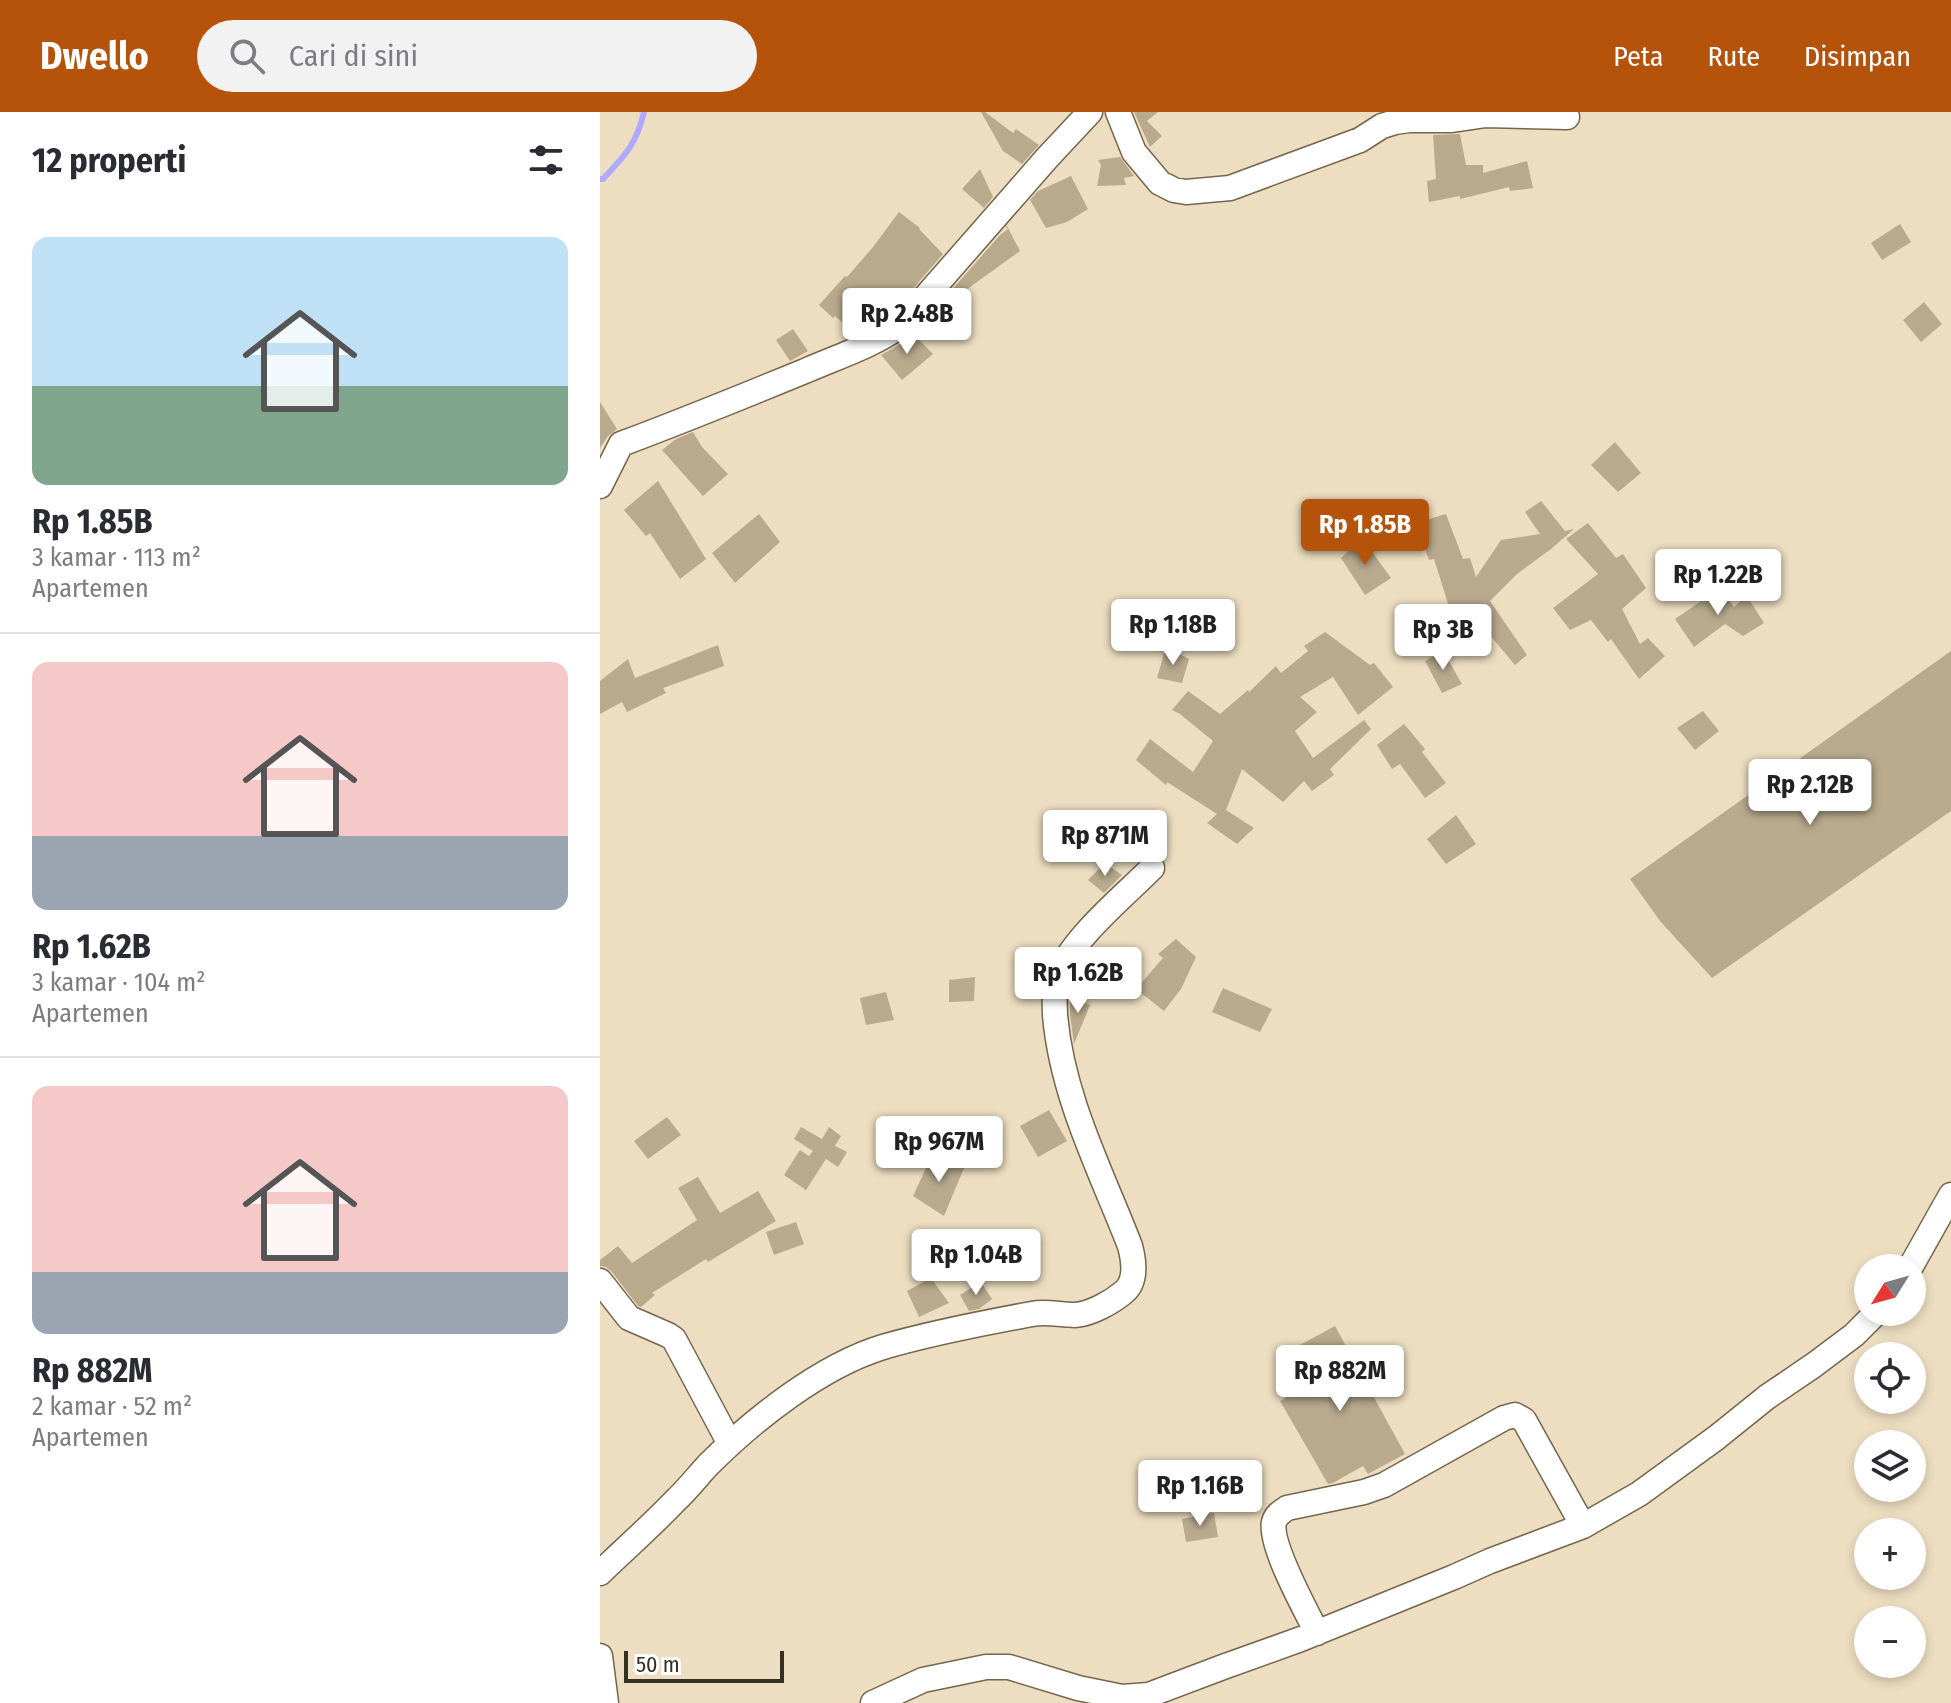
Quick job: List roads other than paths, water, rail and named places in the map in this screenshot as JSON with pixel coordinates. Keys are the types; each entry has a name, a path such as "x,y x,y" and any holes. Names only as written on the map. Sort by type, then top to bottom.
{"street":[{"path":"600,486 621,444 703,414 843,355 885,337 900,326 1090,112"},
{"path":"1118,112 1134,152 1160,183 1186,192 1230,188 1360,140 1395,122 1486,115 1567,117"},
{"path":"600,1573 672,1505 730,1444 803,1388 837,1367 913,1339 1035,1313 1086,1313 1123,1293 1128,1287 1133,1270 1130,1246 1074,1104 1058,1043 1054,996 1057,978 1084,936 1152,868"},
{"path":"1918,1254 1951,1195"},
{"path":"600,1281 629,1318 674,1339 730,1444"},
{"path":"873,1703 923,1680 998,1667 1009,1667 1078,1688 1122,1697 1149,1695 1317,1633 1583,1526 1652,1485 1863,1326"},
{"path":"1317,1633 1289,1578 1279,1549 1274,1531 1278,1515 1287,1508 1384,1485 1504,1418 1515,1415 1524,1420 1583,1526"},
{"path":"600,1656 606,1703"}],"waterway":[{"path":"600,179 629,148 644,112"}]}
